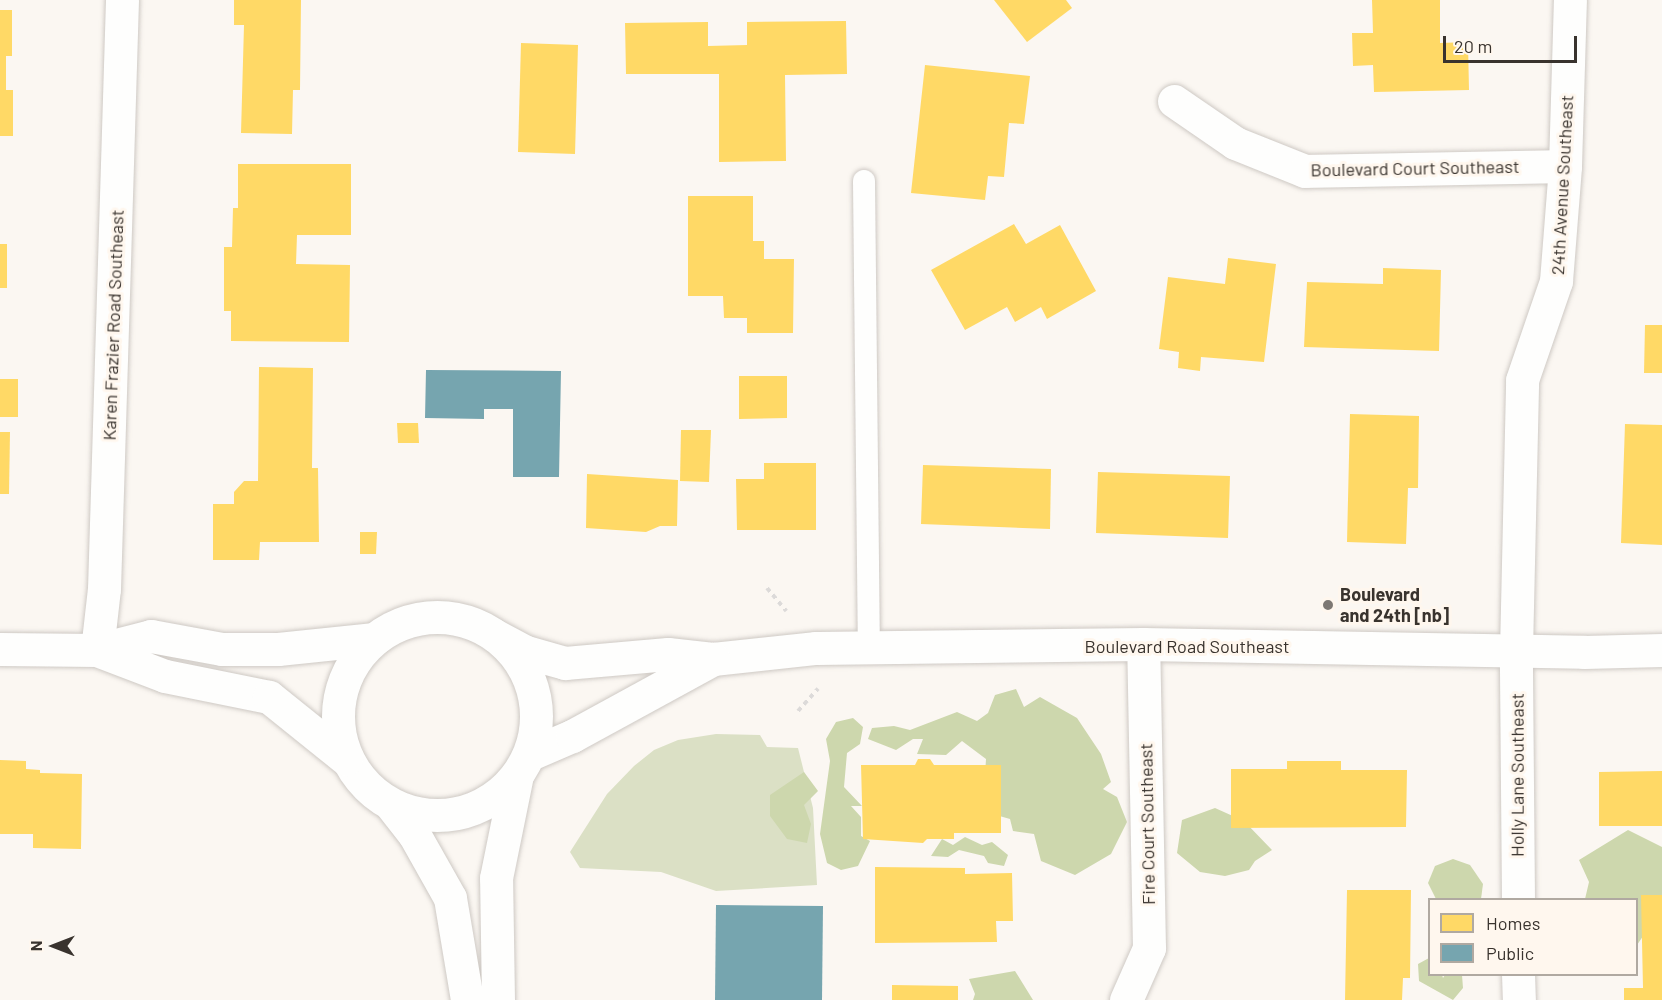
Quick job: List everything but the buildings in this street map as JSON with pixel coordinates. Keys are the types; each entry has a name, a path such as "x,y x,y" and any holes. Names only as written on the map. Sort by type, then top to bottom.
{"street":[{"name":"Karen Frazier Road Southeast","path":"97,650 104,589 122,0"},
{"name":"24th Avenue Southeast","path":"1516,651 1522,380 1556,281 1565,166 1570,0"},
{"name":"Boulevard Court Southeast","path":"1174,101 1235,143 1305,171 1565,166"},
{"path":"346,759 338,727 340,694 352,664 374,639 402,623 434,616 467,621 496,636 519,660 533,689 537,722 523,764 496,878 498,1000"},
{"path":"0,649 97,650 151,636 222,650 278,650 374,639"},
{"name":"Boulevard Road Southeast","path":"496,636 526,652 565,663 668,654 713,658 816,648 1143,644 1516,651 1662,650"},
{"name":"Fire Court Southeast","path":"1126,1000 1149,948 1143,644"},
{"path":"97,650 165,676 269,697 346,759 366,786 392,806 414,834 450,898 467,1000"},
{"name":"Holly Lane Southeast","path":"1516,651 1518,898"},
{"name":"Boulevard Road Southeast","path":"523,764 713,658"},
{"path":"392,806 423,816 456,815 487,803 523,764"},
{"path":"1518,976 1519,1000"}],"lane":[{"path":"864,181 869,648"}],"green space":[{"path":"1016,689 1024,707 1040,697 1077,718 1101,754 1111,782 1103,789 1117,797 1127,822 1111,854 1075,875 1041,861 1034,834 1013,831 1010,819 996,815 985,775 986,759 962,741 946,755 917,754 923,739 913,739 896,750 868,739 872,728 894,726 910,730 957,712 977,721 988,713 995,695"},
{"path":"853,718 863,727 860,744 847,753 844,787 862,806 851,806 861,817 861,836 870,841 858,866 841,870 827,863 820,834 830,761 826,739 836,722"},
{"path":"716,734 760,735 767,747 798,748 813,808 817,885 716,891 661,872 580,868 570,852 607,794 634,766 654,750 678,740"},
{"path":"804,772 818,791 804,805 811,824 807,843 787,839 770,816 770,795"},
{"path":"1215,808 1244,821 1272,850 1255,861 1249,870 1225,876 1200,872 1177,853 1182,820"},
{"path":"1628,830 1662,847 1662,908 1638,944 1638,898 1585,898 1589,882 1579,860"},
{"path":"965,837 982,845 992,842 1008,855 1004,866 988,863 984,856 959,850 948,857 931,856 942,839 953,845"},
{"path":"1453,859 1470,865 1483,884 1481,898 1436,898 1428,883 1435,866"},
{"path":"1428,959 1428,976 1442,976 1443,978 1444,976 1462,976 1463,988 1453,1000 1419,981 1418,964"},
{"path":"1015,971 1033,1000 973,1000 975,994 969,979"}],"place":[{"name":"Boulevard and 24th [nb]","path":"1328,605"}]}
